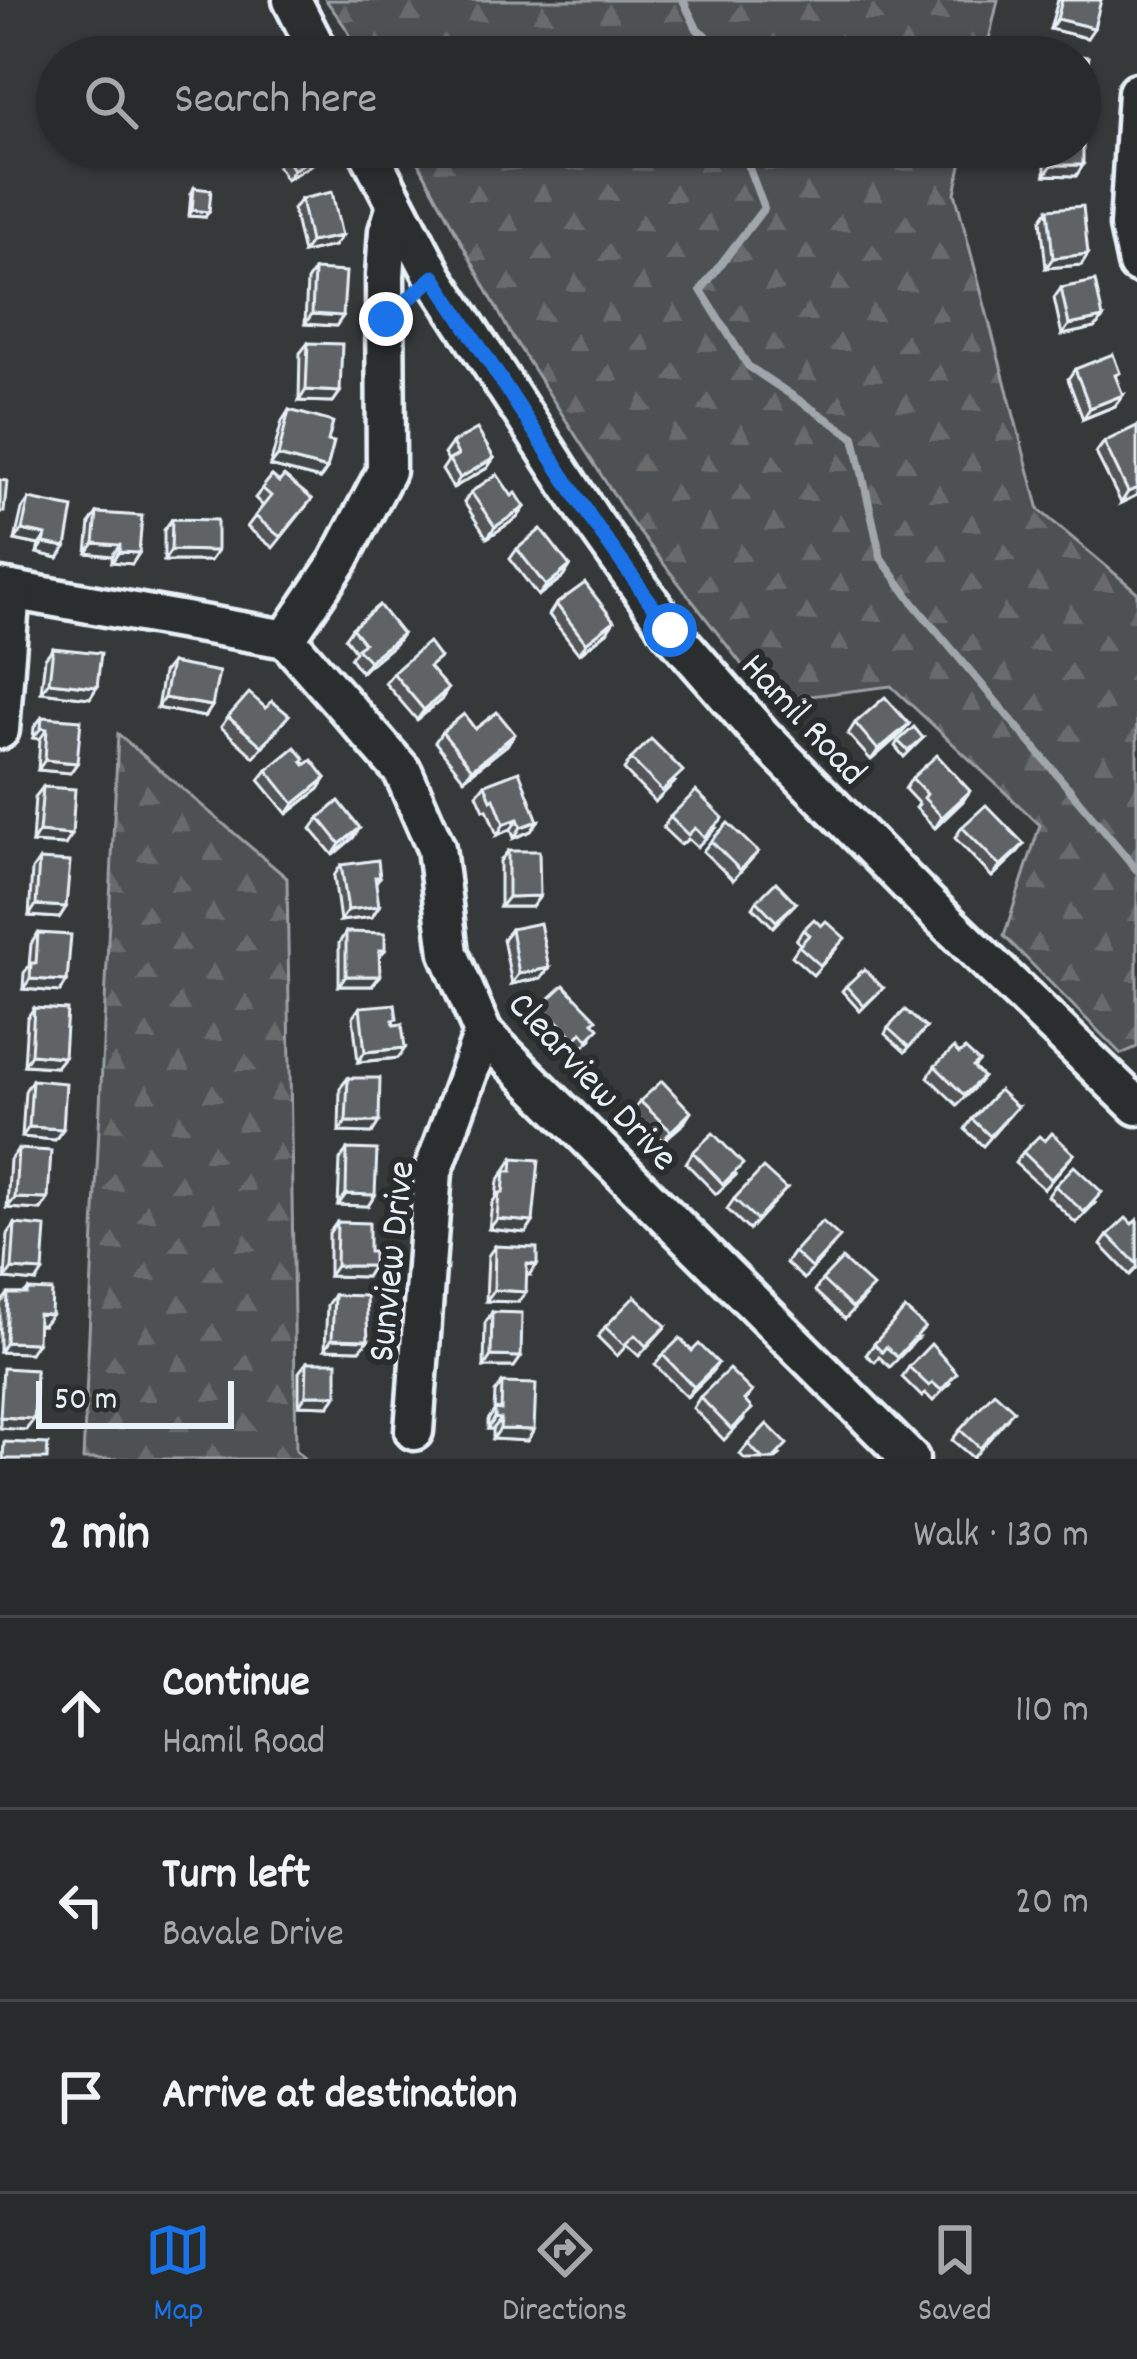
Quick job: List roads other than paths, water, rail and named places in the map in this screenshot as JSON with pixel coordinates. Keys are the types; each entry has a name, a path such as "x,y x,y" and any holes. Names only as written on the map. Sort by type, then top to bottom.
{"street":[{"path":"292,0 310,36"},
{"path":"1137,92 1129,226 1137,264"},
{"name":"Hamil Road","path":"377,168 434,277 594,523 670,630 762,736 1137,1106"},
{"path":"0,730 6,589 286,639 338,562 386,471 388,231 396,206"},
{"path":"386,319 434,277"},
{"name":"Clearview Drive","path":"286,639 403,772 436,848 449,953 483,1034 910,1459"},
{"name":"Sunview Drive","path":"414,1431 434,1171 483,1034"}],"waterway":[{"path":"683,0 697,29 706,36"},
{"path":"749,168 764,208 701,290 748,366 854,437 881,558 914,604 1137,870"}]}
